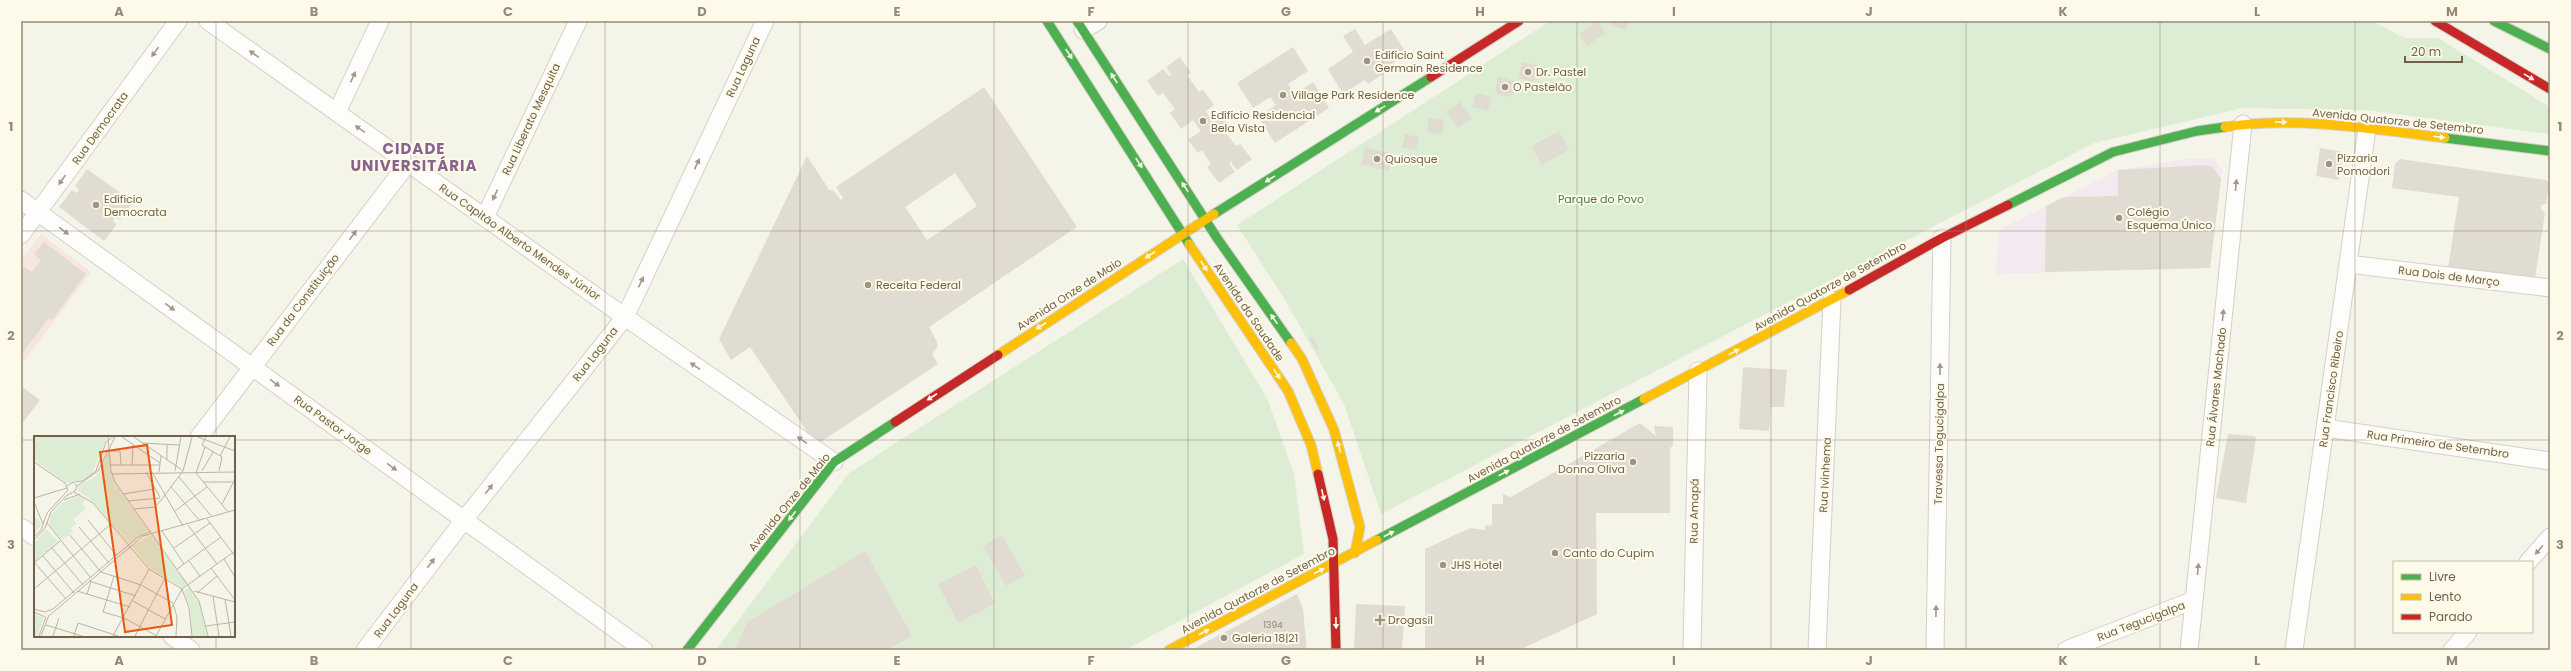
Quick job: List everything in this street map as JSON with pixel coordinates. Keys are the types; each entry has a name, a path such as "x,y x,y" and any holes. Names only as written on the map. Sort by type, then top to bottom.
{"street":[{"name":"Rua Democrata","path":"21,235 178,21"},
{"name":"Rua Capitão Alberto Mendes Júnior","path":"208,21 625,317 834,462"},
{"path":"337,112 380,21"},
{"name":"Rua Liberato Mesquita","path":"485,217 578,21"},
{"name":"Rua Laguna","path":"365,650 464,520 625,317 765,21"},
{"name":"Avenida da Saudade","path":"1048,21 1183,234 1288,391 1311,445 1332,539 1336,650"},
{"path":"1080,26 1098,21"},
{"name":"Avenida Onze de Maio","path":"687,650 834,462 1206,219 1519,21"},
{"path":"2435,21 2550,89"},
{"path":"2494,21 2550,49"},
{"name":"Avenida da Saudade","path":"1080,26 1206,219 1302,359 1334,430 1360,527 1355,553"},
{"name":"Avenida Quatorze de Setembro","path":"1169,650 1832,300 1942,238 2114,152 2197,131 2242,124 2284,122 2367,128 2550,151"},
{"name":"Rua Álvares Machado","path":"2189,650 2242,124"},
{"name":"Rua Francisco Ribeiro","path":"2294,650 2367,128"},
{"name":"Rua da Constituição","path":"200,436 408,163"},
{"name":"Rua Pastor Jorge","path":"21,200 644,650"},
{"name":"Travessa Tegucigalpa","path":"1935,650 1942,238"},
{"name":"Rua Dois de Março","path":"2348,264 2550,288"},
{"name":"Rua Ivinhema","path":"1817,650 1832,300"},
{"name":"Rua Amapá","path":"1692,650 1698,371"},
{"name":"Rua Primeiro de Setembro","path":"2325,428 2550,460"},
{"path":"21,527 34,536"},
{"path":"2529,561 2550,537"},
{"name":"Rua Tegucigalpa","path":"2066,650 2194,600"},
{"path":"2452,650 2467,633"},
{"path":"173,637 191,650"}],"shaded area":[{"name":"Colégio Esquema Único","path":"2214,158 2222,170 2210,268 1996,274 1999,230 2118,170 2186,159"},
{"path":"41,234 91,272 21,365 21,260"}],"green space":[{"name":"Parque do Povo","path":"1550,21 2372,21 2404,38 2438,38 2550,107 2550,134 2365,110 2243,108 2094,143 1381,514 1344,404 1285,300 1237,225"},
{"path":"1183,259 1267,398 1294,474 1304,554 1125,650 716,650 849,473"}],"building":[{"path":"1598,21 1606,33 1587,46 1579,34"},
{"path":"1612,21 1629,21 1626,30 1610,25"},
{"name":"Edifício Saint Germain Residence","path":"1355,29 1365,45 1391,29 1407,54 1384,69 1386,72 1368,84 1365,80 1343,94 1328,69 1353,52 1343,36"},
{"name":"Village Park Residence","path":"1293,47 1308,71 1288,84 1295,94 1313,82 1329,108 1275,143 1258,117 1276,105 1270,97 1253,108 1237,83"},
{"name":"Edifício Residencial Bela Vista","path":"1180,57 1191,73 1187,75 1199,92 1203,90 1214,105 1206,111 1213,122 1222,116 1231,129 1226,133 1236,146 1240,144 1252,159 1237,170 1231,162 1229,163 1235,172 1219,183 1207,167 1211,164 1202,150 1198,153 1188,140 1201,131 1193,120 1181,129 1170,113 1175,109 1163,93 1158,96 1147,81 1163,69 1169,76 1171,75 1166,67"},
{"name":"Dr. Pastel","path":"1522,62 1538,65 1534,82 1518,78"},
{"name":"O Pastelão","path":"1498,77 1515,81 1511,97 1495,93"},
{"name":"Receita Federal","path":"984,87 1077,227 929,327 938,346 932,354 938,364 816,445 750,347 731,360 719,339 807,156 830,191 833,190 841,200 843,198 836,187","holes":["955,173 977,206 927,240 905,207"]},
{"path":"1476,93 1492,97 1488,111 1472,107"},
{"path":"1460,102 1472,118 1458,128 1446,112"},
{"path":"1429,118 1444,120 1442,134 1427,132"},
{"path":"1559,131 1569,150 1542,165 1531,146"},
{"path":"1405,134 1419,137 1416,150 1402,147"},
{"name":"Quiosque","path":"1365,147 1393,154 1389,171 1361,164"},
{"name":"Pizzaria Pomodori","path":"2320,148 2343,152 2339,180 2316,176"},
{"path":"2400,159 2546,180 2549,184 2546,204 2541,205 2541,209 2545,213 2535,278 2448,268 2459,197 2392,188 2395,164"},
{"name":"Colégio Esquema Único","path":"2205,165 2213,167 2221,179 2210,268 2045,272 2046,206 2064,197 2118,196 2118,170"},
{"name":"Edifício Democrata","path":"87,169 133,202 120,220 115,217 113,221 117,224 104,241 59,207 72,190 76,193 79,190 75,186"},
{"path":"44,242 86,274 52,320 49,318 21,355 21,272 25,267 32,272 41,260 34,254"},
{"path":"1312,337 1319,348 1316,350 1309,339"},
{"path":"1743,367 1787,370 1784,407 1771,407 1769,431 1739,429"},
{"path":"21,386 40,400 21,425"},
{"path":"1640,423 1656,436 1654,426 1673,427 1673,446 1670,448 1670,513 1596,513 1597,614 1519,650 1425,650 1425,549 1470,528 1485,530 1485,525 1492,526 1492,504 1503,504 1503,494 1511,497"},
{"path":"2228,434 2254,436 2256,438 2246,503 2216,498"},
{"path":"1002,535 1025,575 1006,586 983,546"},
{"path":"865,551 912,636 887,650 735,650 747,622"},
{"path":"976,565 995,604 958,623 938,584"},
{"path":"1297,594 1303,609 1307,650 1191,650"},
{"name":"Drogasil","path":"1356,604 1405,606 1402,650 1354,650"}],"traffic: fast":[{"path":"1047,21 1189,244"},
{"path":"1077,21 1217,238 1291,343"},
{"path":"2494,21 2550,49"},
{"path":"1214,214 1431,77"},
{"path":"2008,205 2113,152 2197,131 2225,127"},
{"path":"2445,138 2550,151"},
{"path":"1377,540 1644,399"},
{"path":"687,650 834,462 895,422"}],"traffic: slow":[{"path":"2225,127 2252,124 2308,123 2445,138"},
{"path":"998,355 1214,214"},
{"path":"1189,244 1288,391 1311,445 1318,474"},
{"path":"1644,399 1849,290"},
{"path":"1291,343 1302,359 1334,430 1360,527 1355,553"},
{"path":"1169,650 1377,540"}],"traffic: jam":[{"path":"1431,77 1519,21"},
{"path":"2435,21 2550,89"},
{"path":"1849,290 1942,238 2008,205"},
{"path":"895,422 998,355"},
{"path":"1318,474 1333,539 1336,650"}],"place":[{"name":"Edifício Saint Germain Residence","path":"1367,61"},
{"name":"Dr. Pastel","path":"1528,72"},
{"name":"O Pastelão","path":"1505,87"},
{"name":"Village Park Residence","path":"1283,95"},
{"name":"Edifício Residencial Bela Vista","path":"1203,121"},
{"name":"Quiosque","path":"1377,159"},
{"name":"Pizzaria Pomodori","path":"2329,164"},
{"name":"Edifício Democrata","path":"96,205"},
{"name":"Colégio Esquema Único","path":"2119,218"},
{"name":"Receita Federal","path":"868,285"},
{"name":"Pizzaria Donna Oliva","path":"1633,462"},
{"name":"Canto do Cupim","path":"1555,553"},
{"name":"JHS Hotel","path":"1443,565"},
{"name":"Drogasil","path":"1380,620"},
{"name":"Galeria 18|21","path":"1224,638"}],"district":[{"name":"CIDADE UNIVERSITÁRIA","path":"414,156"}]}
